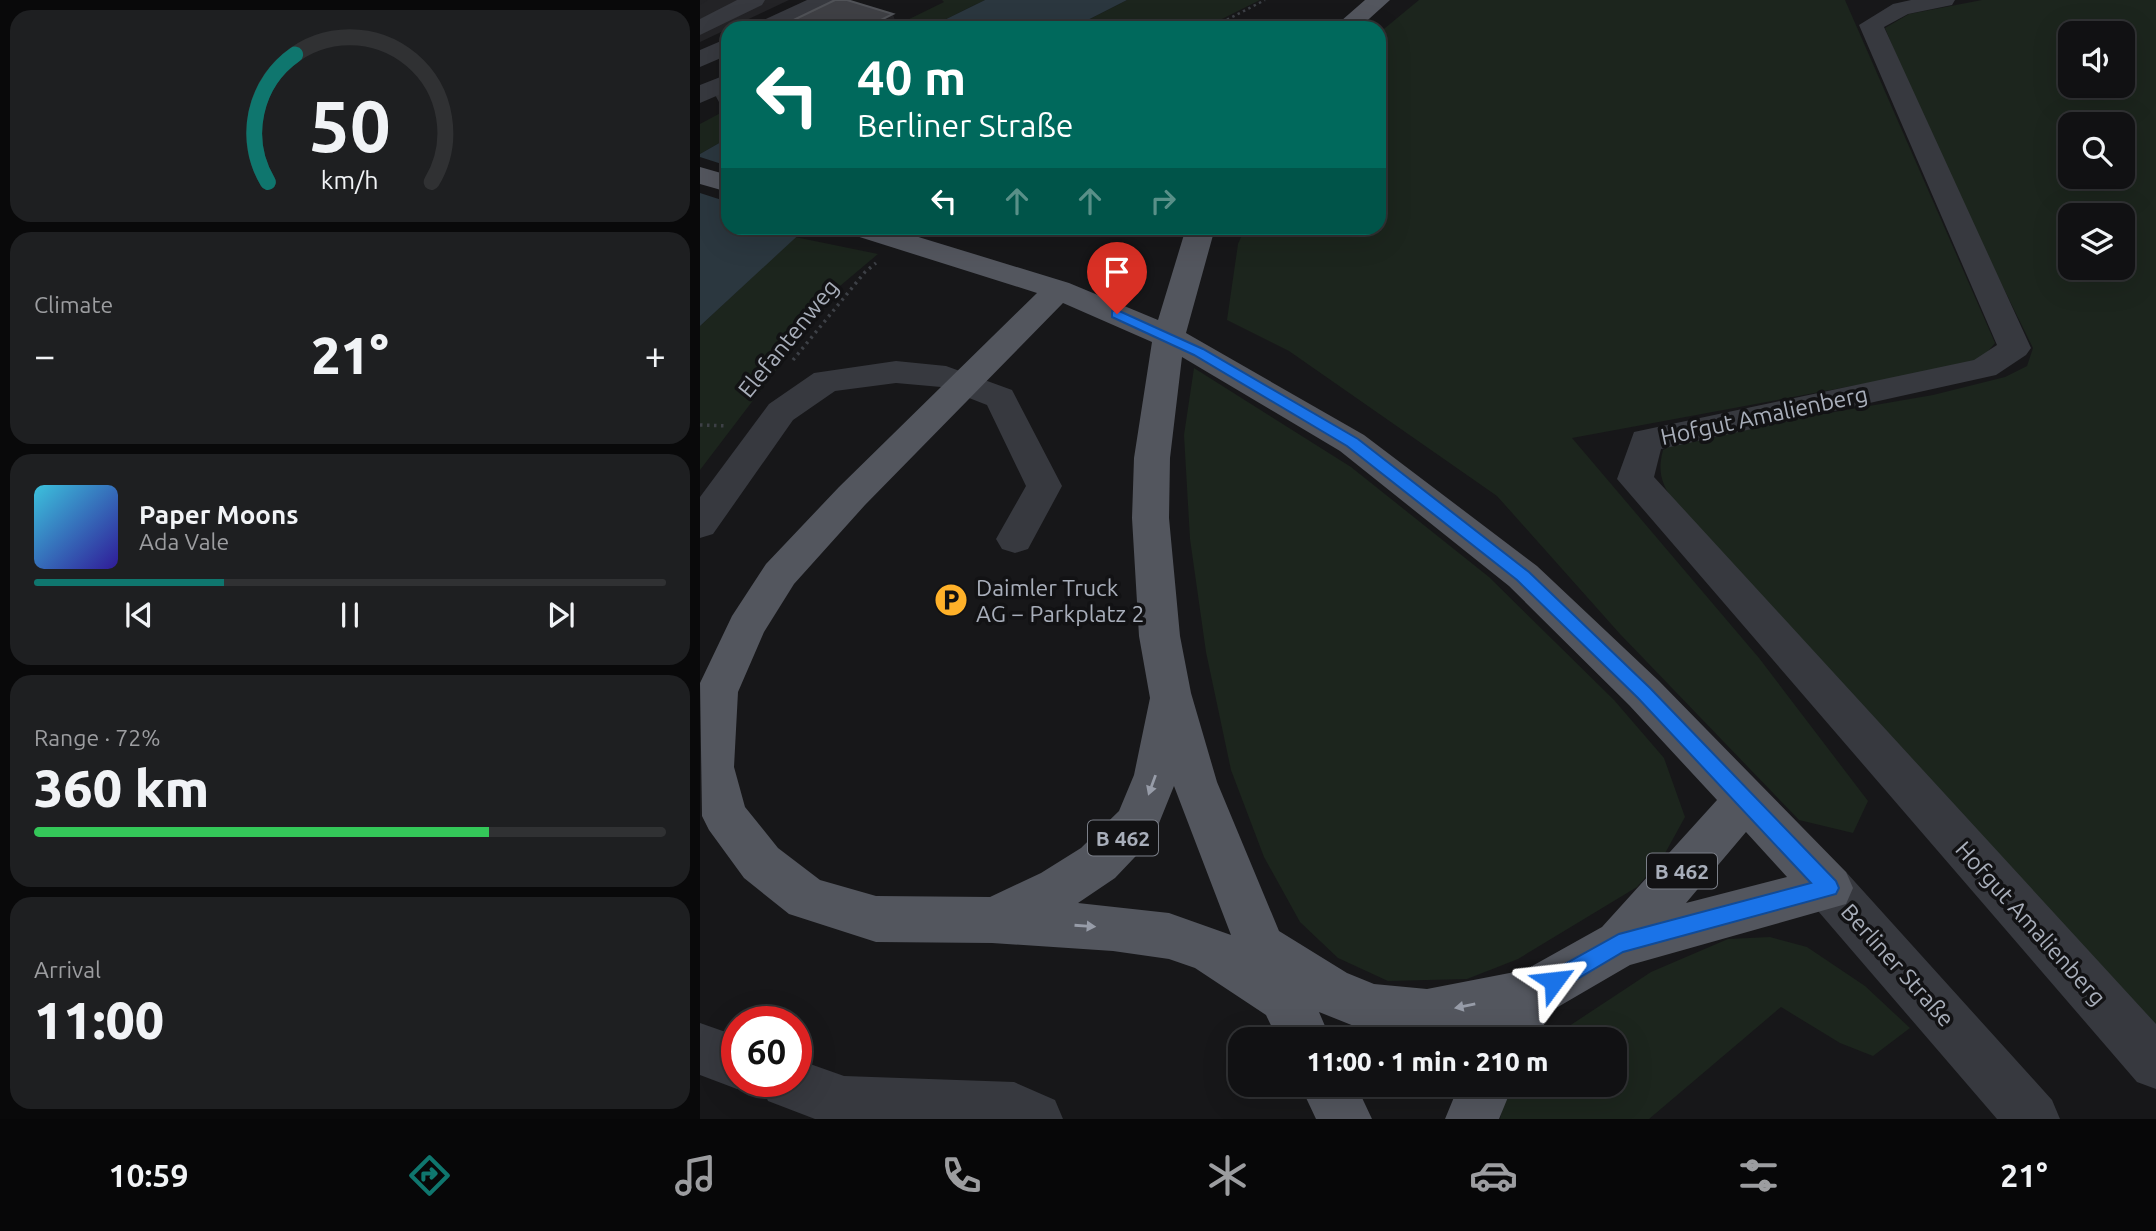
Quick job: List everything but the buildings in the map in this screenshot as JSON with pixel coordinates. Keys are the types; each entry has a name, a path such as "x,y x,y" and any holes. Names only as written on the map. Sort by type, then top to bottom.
{"main road":[{"path":"1354,21 1379,0"},
{"path":"700,175 721,182"},
{"name":"Berliner Straße","path":"882,235 1058,290 1198,352 1352,443 1523,576 1644,693 1829,888"},
{"name":"B 462","path":"1200,235 1176,307 1164,367 1153,485 1152,587 1170,694 1208,812 1262,948 1295,1018"},
{"name":"B 462","path":"1058,290 944,403 780,573 746,627 717,691 712,767 725,816 761,863 806,898 876,919 992,920 1113,928 1169,936 1209,949 1295,1018"},
{"name":"B 462","path":"992,920 1058,889 1098,863 1138,824 1156,775 1170,694"},
{"name":"B 462","path":"1619,944 1747,799"},
{"name":"B 462","path":"1262,948 1331,992 1374,1009 1427,1015 1532,993 1619,944 1829,888"},
{"path":"1515,1027 1532,993"},
{"path":"1333,1097 1345,1119"},
{"path":"1472,1119 1481,1097"}],"street":[{"path":"700,29 754,0"},
{"name":"Hofgut Amalienberg","path":"1944,0 1901,9 1871,25 2015,348 1984,368 1646,440 1635,479 2156,1063"},
{"path":"784,21 826,5"},
{"path":"700,60 721,49"},
{"path":"700,524 781,412 826,381 896,372 946,377 1000,398 1044,486 1015,540"},
{"name":"Berliner Straße","path":"1829,888 2033,1119"},
{"path":"700,1049 721,1057"},
{"path":"812,1091 844,1103 1014,1109 1036,1119"}],"path":[{"path":"1224,21 1265,0"},
{"name":"Elefantenweg","path":"789,365 865,271"},
{"path":"700,425 729,426"}],"shaded area":[{"path":"700,0 789,0 744,21 721,21 721,32 700,42"},
{"path":"942,0 985,0 942,21 905,21 944,2"},
{"path":"985,0 1127,0 1086,21 942,21"},
{"path":"1127,0 1260,0 1218,21 1086,21"},
{"path":"1419,0 1845,0 1995,343 1981,360 1949,368 1572,438 1759,658 1868,801 1853,833 1799,820 1620,634 1497,496 1289,351 1227,320 1238,244 1242,235 1386,235 1386,27"},
{"path":"1982,0 2156,0 2156,1039 1675,503 1662,478 1663,450 1689,437 1933,395 2005,377 2027,366 2033,348 1932,143 1885,28 1909,14"},
{"path":"721,113 721,142 700,154 700,124"},
{"path":"721,142 721,235 798,235 700,326 700,154"},
{"path":"795,237 878,254 840,286 700,470 700,326"},
{"path":"1194,368 1351,467 1489,577 1614,700 1664,758 1685,817 1663,857 1637,887 1518,959 1467,979 1388,981 1338,958 1300,922 1264,857 1231,770 1206,652 1190,539 1184,435"},
{"path":"1770,937 1807,947 1865,986 1910,1028 1873,1056 1840,1043 1781,1007 1649,1119 1500,1119 1505,1097 1627,1097 1627,1027 1568,1027 1651,972 1728,939"}],"pier":[{"path":"700,157 721,164 721,200 700,193"}],"place":[{"name":"Daimler Truck AG − Parkplatz 2","path":"951,600"}],"route":[{"path":"1117,314 1198,352 1352,443 1523,576 1644,693 1829,888 1619,944 1554,981"}]}
